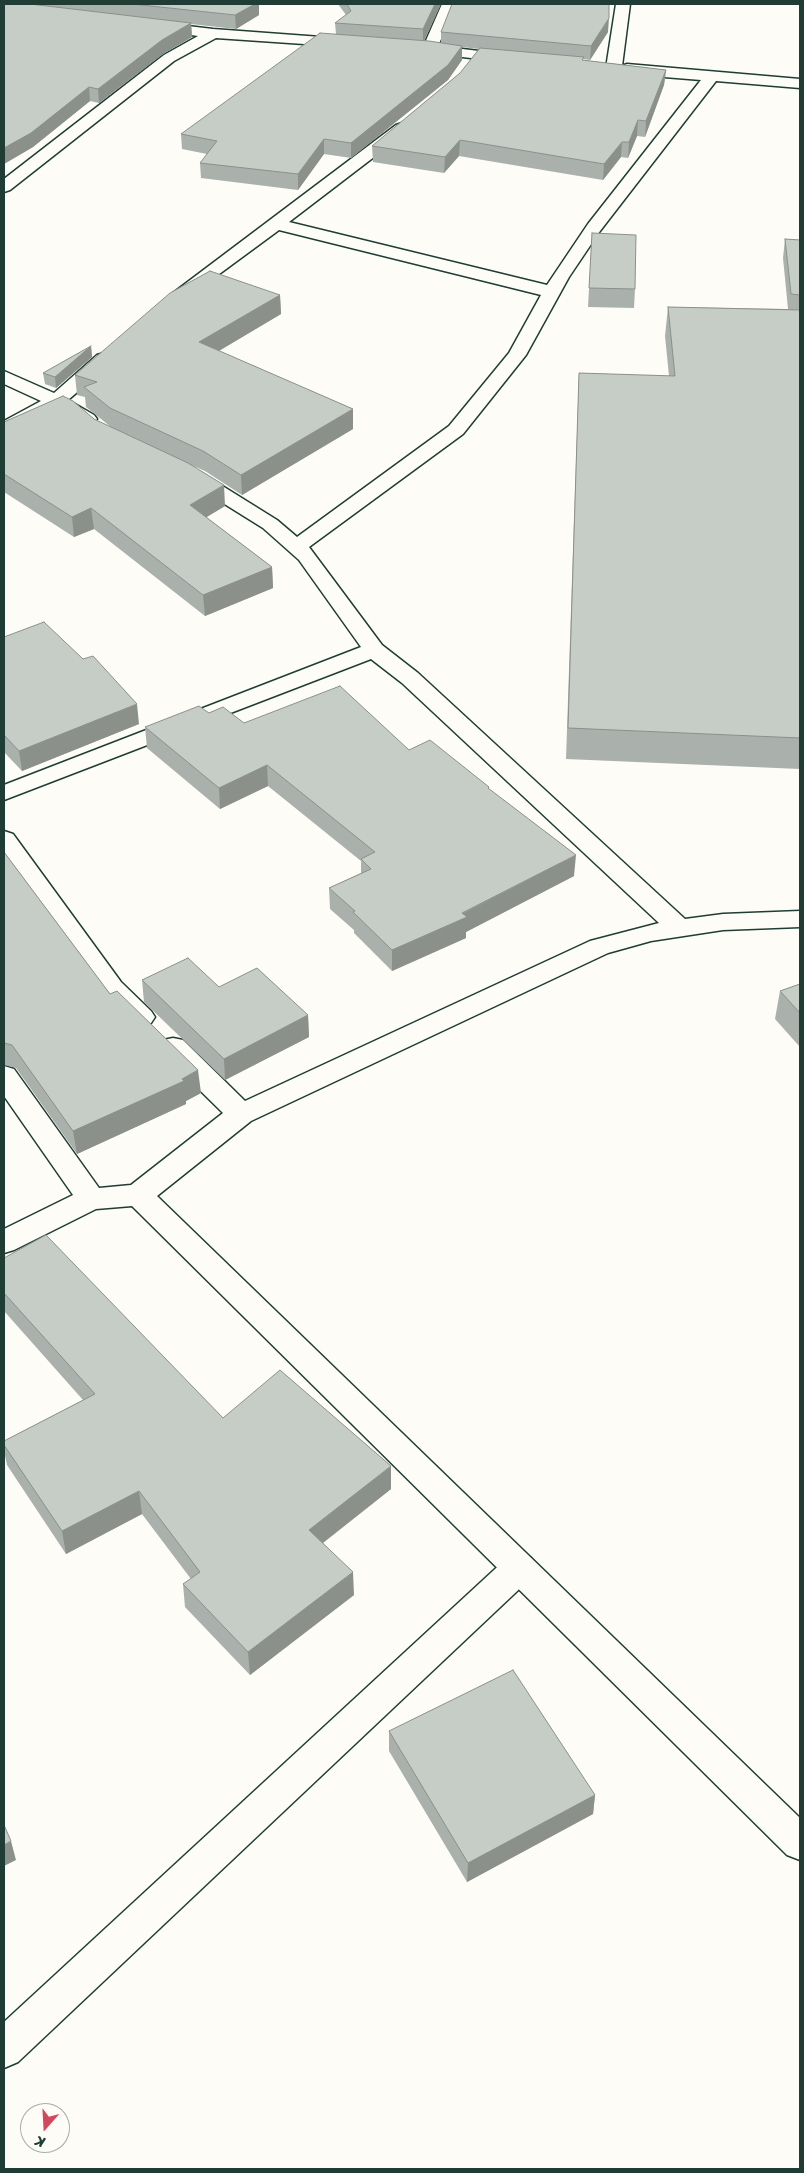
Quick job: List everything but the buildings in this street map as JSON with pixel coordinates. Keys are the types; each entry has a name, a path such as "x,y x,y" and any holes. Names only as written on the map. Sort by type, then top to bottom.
{"street":[{"path":"429,50 449,4"},
{"path":"614,68 623,4"},
{"path":"140,24 213,33 361,44"},
{"path":"4,187 169,58 213,33"},
{"path":"410,48 525,60"},
{"path":"465,70 476,56"},
{"path":"595,66 800,84"},
{"path":"296,547 456,430 517,355 552,292 594,228 712,76"},
{"path":"165,306 362,160 416,116"},
{"path":"277,224 552,292"},
{"path":"4,429 56,401 114,350"},
{"path":"4,377 83,415 104,433"},
{"path":"172,466 197,477 270,524 306,556 374,650 410,678 680,929"},
{"path":"4,793 374,650"},
{"path":"4,839 112,988 241,1114"},
{"path":"4,1242 91,1199 138,1196 241,1114 599,947 651,933 724,922 800,920"},
{"path":"4,1076 91,1199"},
{"path":"138,1196 800,1843"},
{"path":"4,2048 519,1568"}]}
